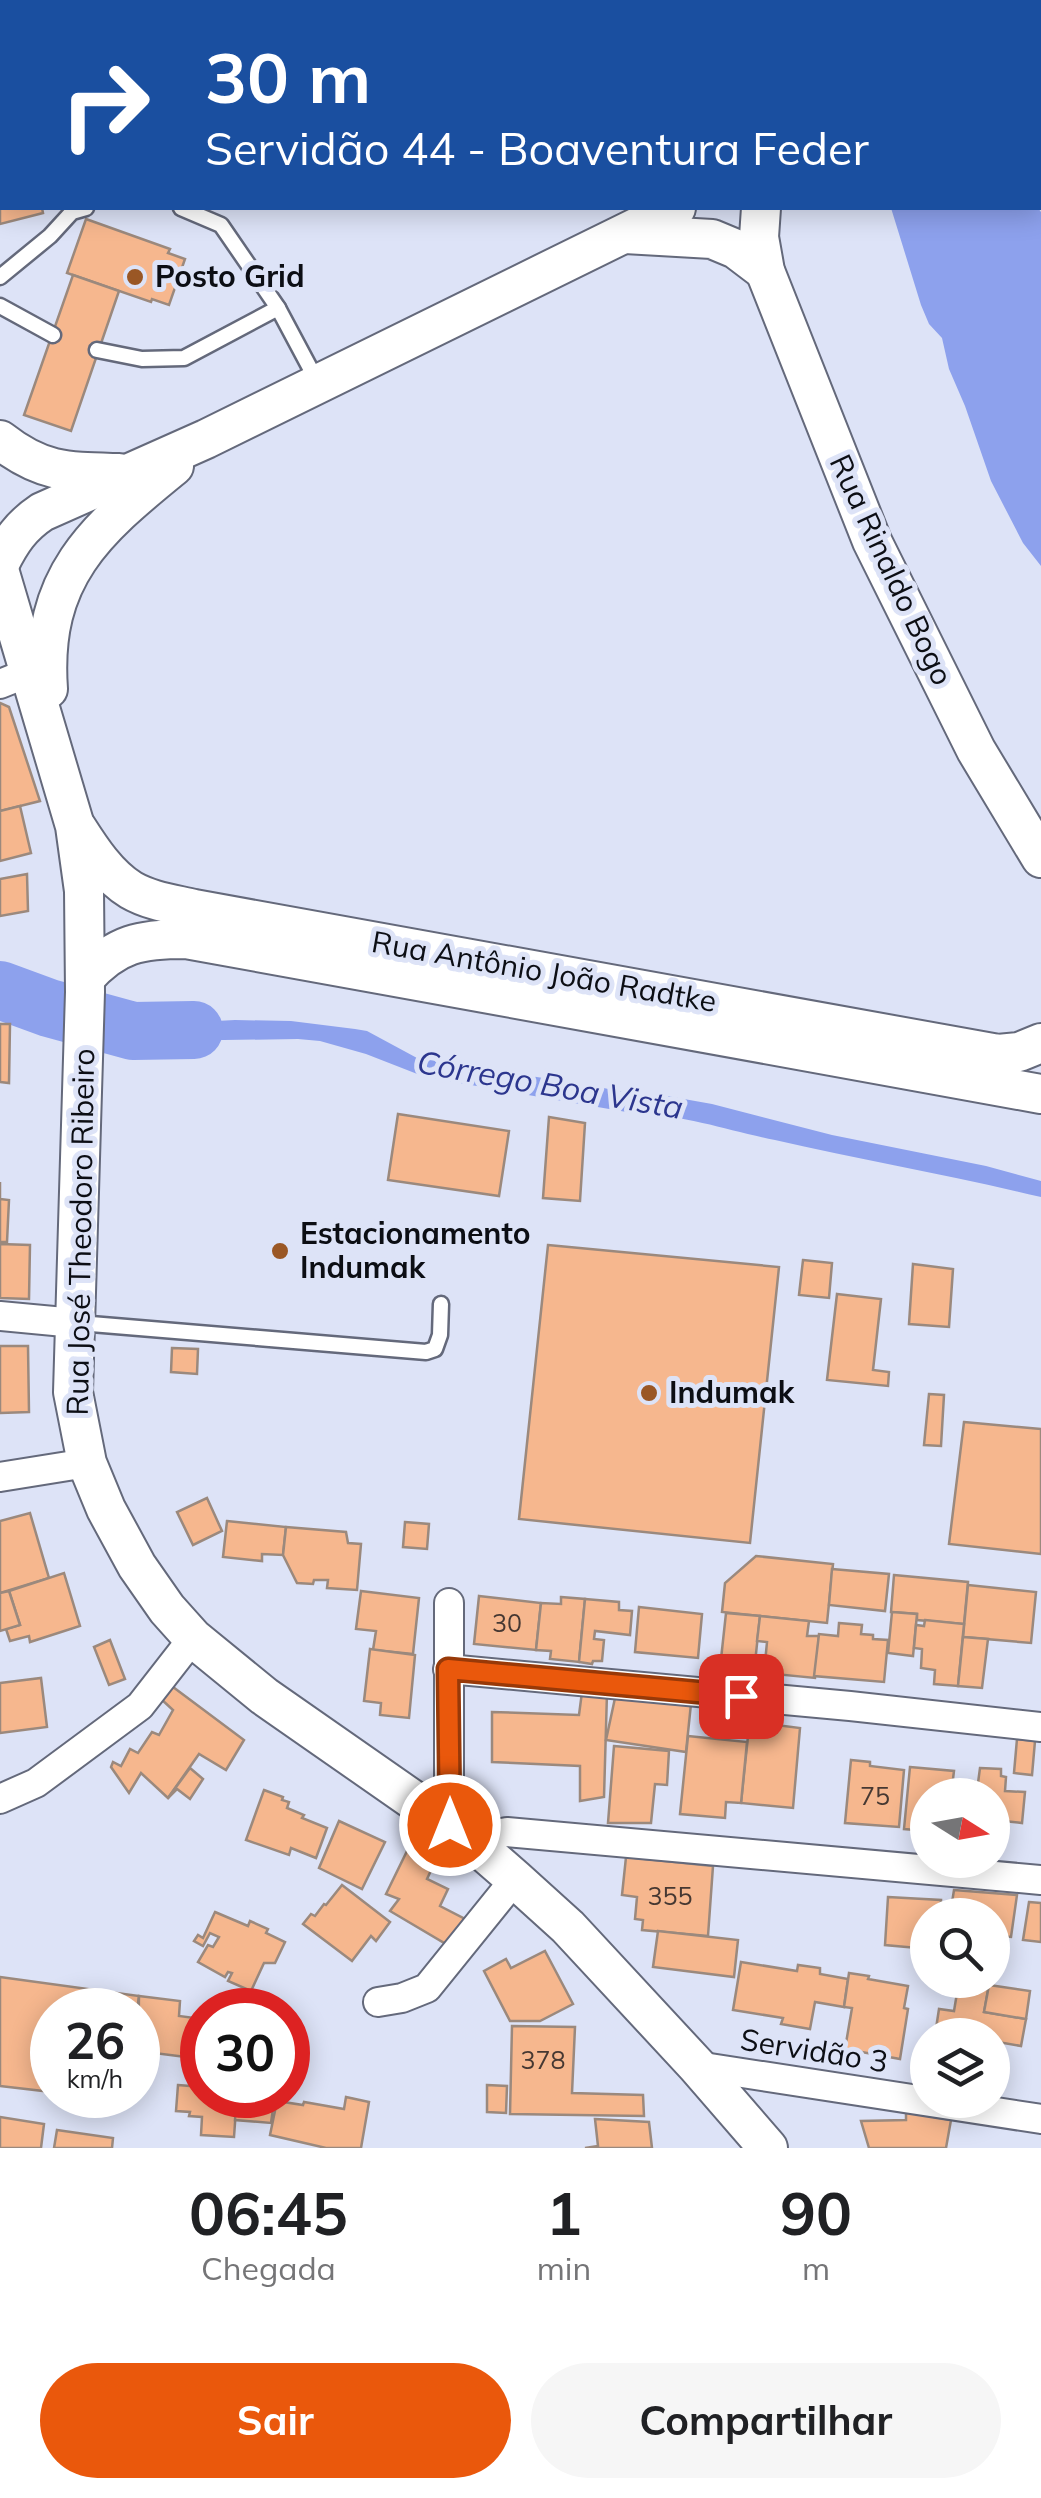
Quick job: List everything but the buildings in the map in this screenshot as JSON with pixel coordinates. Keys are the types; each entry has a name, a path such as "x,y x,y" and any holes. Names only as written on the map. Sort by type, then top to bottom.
{"main road":[{"path":"0,563 24,524 42,512 206,439 672,210"},
{"name":"Rua Rinaldo Bogo","path":"761,210 759,237 765,271 872,542 976,750 1041,858"},
{"path":"623,234 712,239 736,249 765,271"},
{"path":"52,741 46,657 52,618 68,576 88,543 120,510 206,439"},
{"path":"0,440 20,456 43,466 127,473"},
{"name":"Rua José Theodoro Ribeiro","path":"0,573 15,678 52,741 75,826 84,891 73,1392 86,1463 106,1509 129,1553 193,1638 264,1696 459,1832 516,1879 568,1927 768,2148"},
{"name":"Rua Antônio João Radtke","path":"75,826 105,866 129,889 194,909 998,1054 1019,1052 1041,1043"},
{"name":"Rua Antônio João Radtke","path":"84,999 99,962 124,947 156,939 186,939 1041,1094"}],"street":[{"path":"0,1316 75,1323"},
{"path":"0,1477 86,1463"},
{"path":"449,1603 448,1669 459,1832 507,1832 1041,1880"},
{"path":"0,1799 36,1784 140,1706 193,1638"},
{"path":"448,1669 1041,1727"},
{"path":"378,2002 426,1988 516,1879"},
{"name":"Servidão 3","path":"697,2066 1041,2119"}],"lane":[{"path":"0,277 50,236 72,212 79,210"},
{"path":"186,210 221,225 278,308 318,383"},
{"path":"0,306 53,335"},
{"path":"97,350 142,359 184,358 278,308"},
{"path":"75,1323 426,1352 435,1350 440,1334 441,1304"}],"water":[{"path":"892,210 1040,210 1041,566 1023,543 991,481 949,369 942,338 929,324"},
{"path":"0,980 49,996 49,1020 0,1002"},
{"path":"120,1018 161,1024 291,1021 367,1031 417,1058 712,1104 832,1135 986,1166 1041,1181 1041,1197 691,1120 425,1077 320,1041 159,1041 118,1037"}],"waterway":[{"name":"Córrego Boa Vista","path":"0,990 133,1031 194,1030"}],"place":[{"name":"Posto Grid","path":"135,277"},
{"name":"Estacionamento Indumak","path":"280,1251"},
{"name":"Indumak","path":"649,1393"}],"route":[{"path":"450,1825 448,1669 741,1696"}]}
